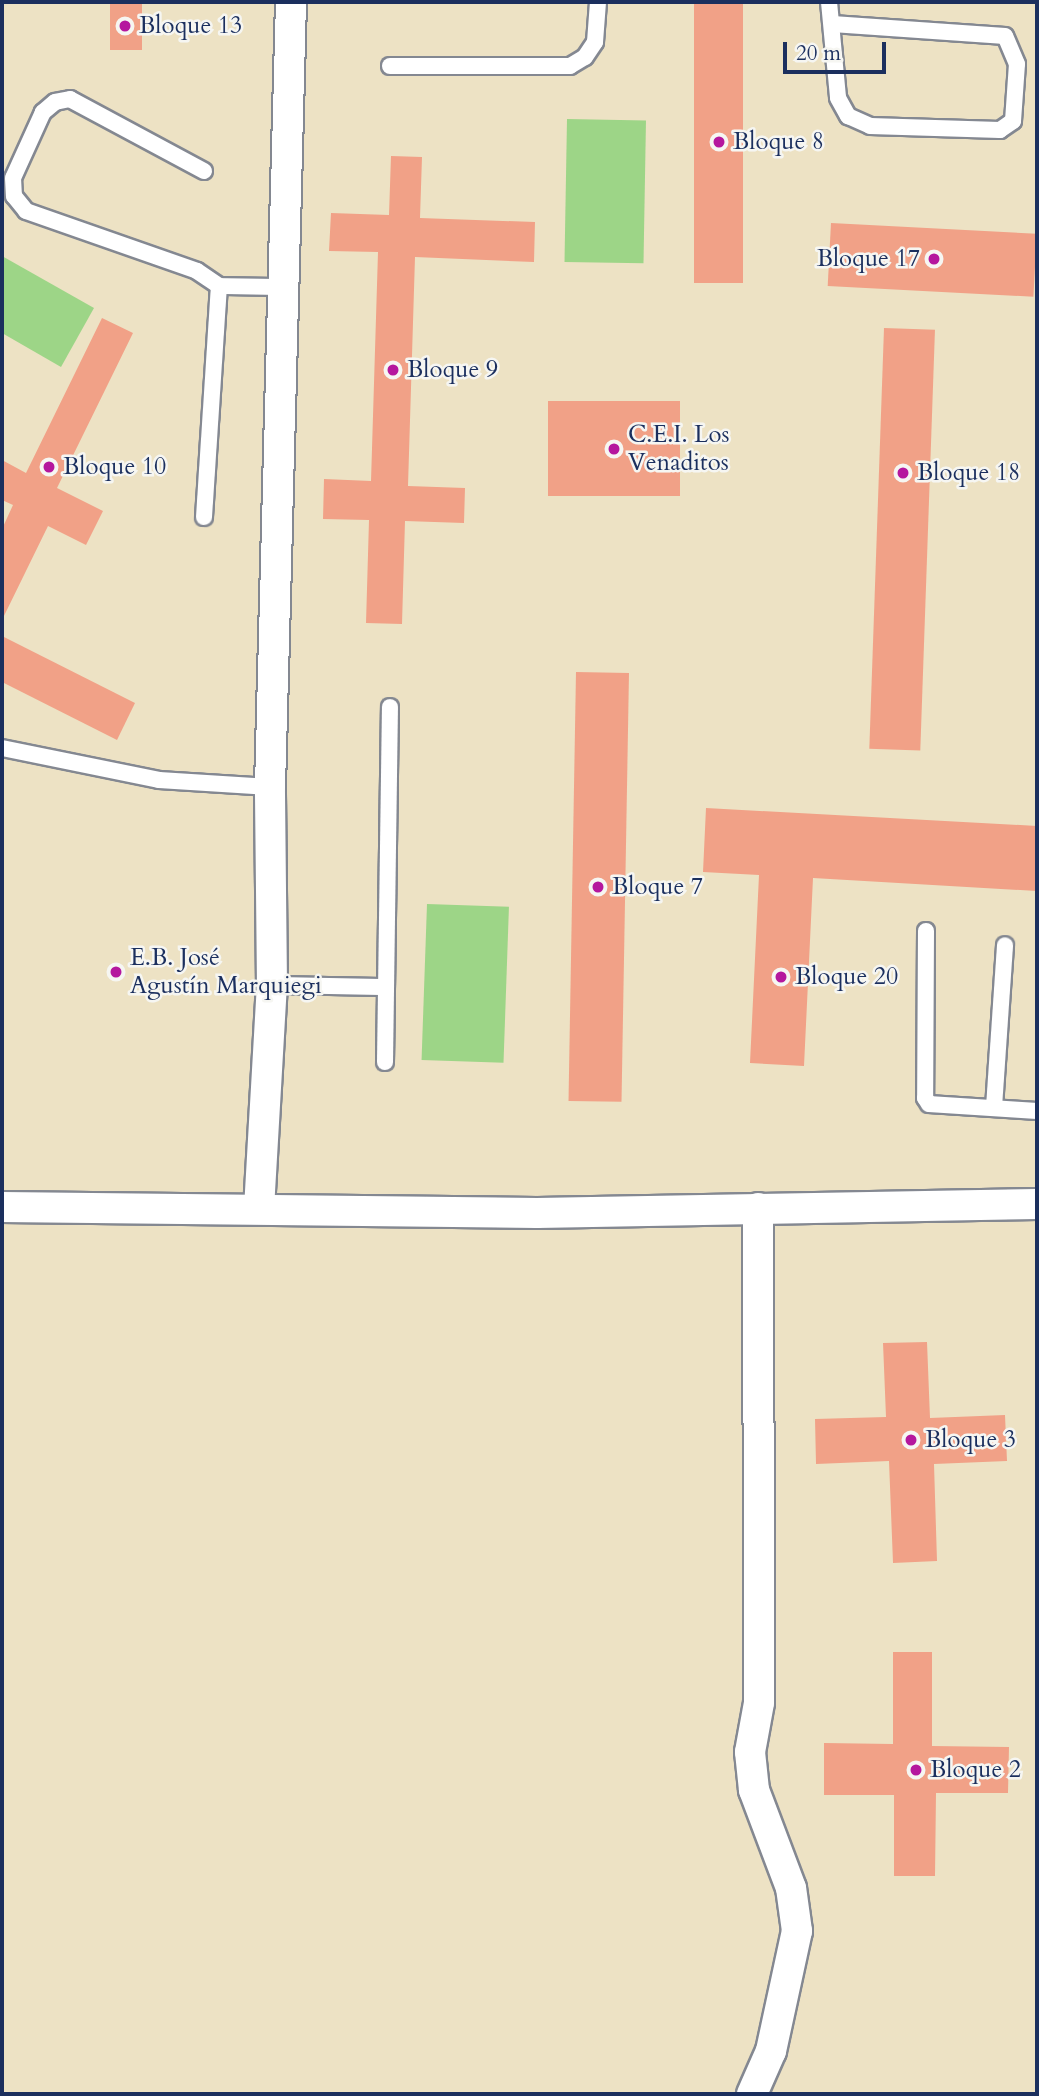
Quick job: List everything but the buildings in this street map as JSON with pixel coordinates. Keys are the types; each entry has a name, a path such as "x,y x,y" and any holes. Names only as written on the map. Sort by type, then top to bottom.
{"street":[{"path":"259,1209 272,985 270,787 291,2"},
{"path":"2,1207 537,1213 1037,1204"},
{"path":"752,2094 771,2051 797,1931 791,1888 754,1790 750,1752 759,1703 758,1208"}],"lane":[{"path":"390,66 570,66 585,57 595,41 598,2"},
{"path":"829,2 838,98 849,116 870,126 1000,131 1013,121 1017,64 1005,36 832,24"},
{"path":"204,171 70,99 55,102 43,112 13,178 14,196 26,211 197,271 219,286 285,287"},
{"path":"204,517 219,286"},
{"path":"385,1062 390,707"},
{"path":"2,748 159,779 270,787"},
{"path":"926,931 925,1098 929,1104 1037,1111"},
{"path":"994,1107 1005,946"},
{"path":"272,985 386,987"}],"green space":[{"path":"567,119 646,120 643,263 565,262"},
{"path":"2,256 94,308 61,367 2,333"},
{"path":"427,904 509,907 504,1063 422,1060"}],"place":[{"name":"Bloque 13","path":"125,26"},
{"name":"Bloque 8","path":"719,142"},
{"name":"Bloque 17","path":"934,259"},
{"name":"Bloque 9","path":"393,370"},
{"name":"C.E.I. Los Venaditos","path":"614,449"},
{"name":"Bloque 10","path":"49,467"},
{"name":"Bloque 18","path":"903,473"},
{"name":"Bloque 7","path":"598,887"},
{"name":"E.B. José Agustín Marquiegi","path":"116,972"},
{"name":"Bloque 20","path":"781,977"},
{"name":"Bloque 3","path":"911,1440"},
{"name":"Bloque 2","path":"916,1770"}]}
